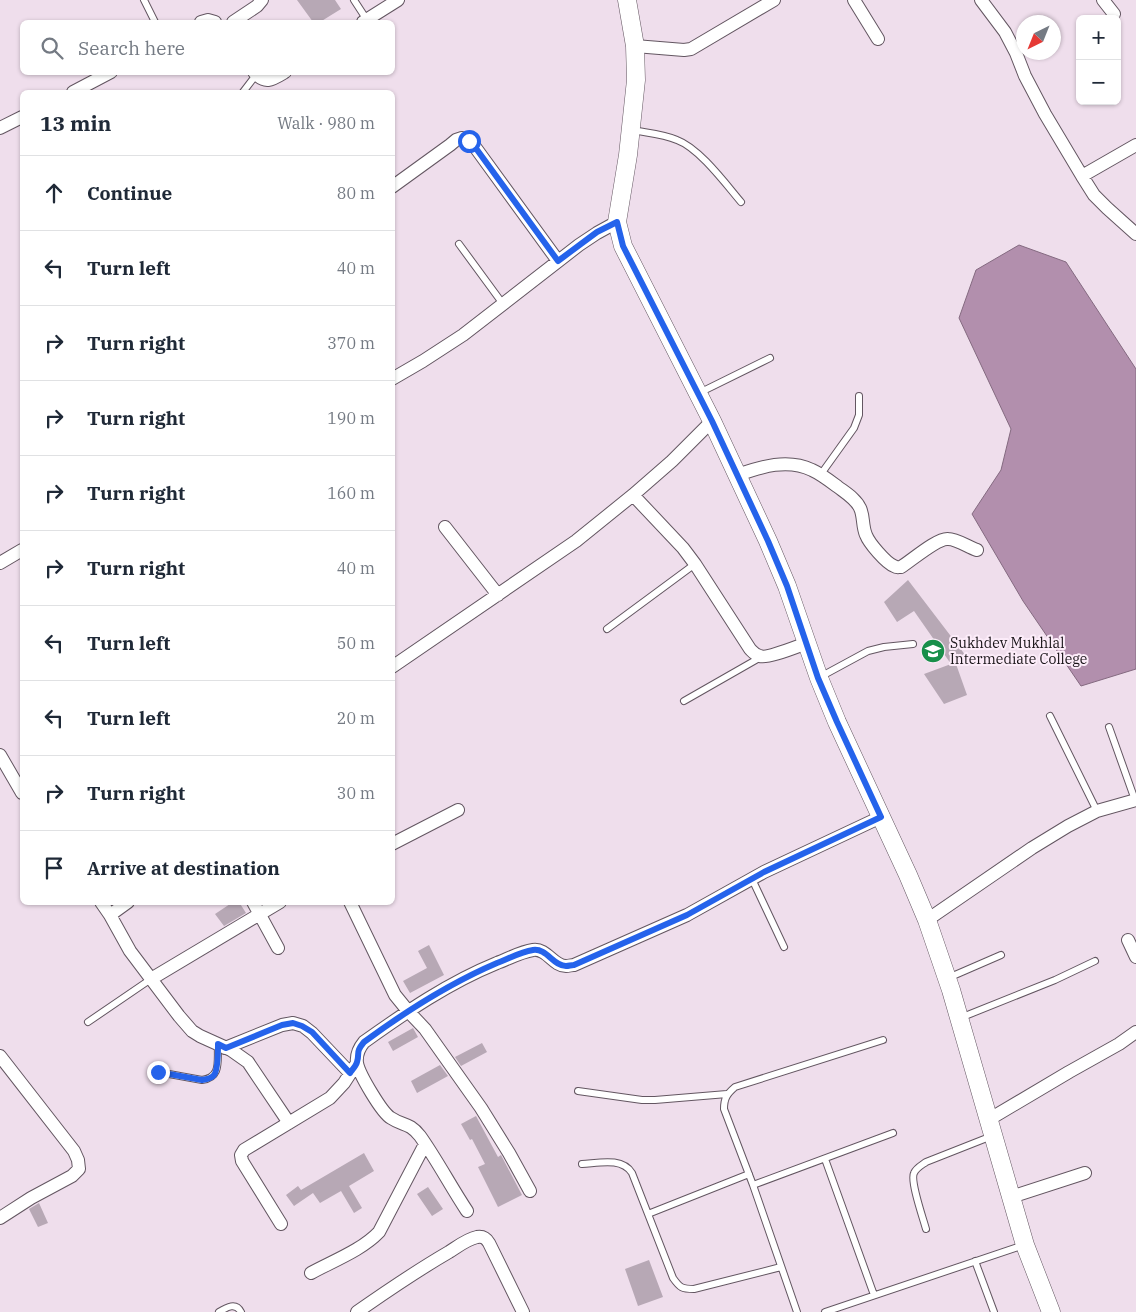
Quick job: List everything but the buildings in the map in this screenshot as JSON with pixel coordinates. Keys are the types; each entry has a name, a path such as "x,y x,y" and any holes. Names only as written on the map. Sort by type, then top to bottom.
{"main road":[{"path":"627,0 635,46 636,80 628,155 617,222 623,246 712,421 779,565 818,678 908,874 927,920 959,1018 1025,1245 1051,1312"}],"street":[{"path":"236,20 257,6 262,0"},
{"path":"367,20 398,0"},
{"path":"635,46 691,49 774,0"},
{"path":"854,0 878,39"},
{"path":"1103,0 1114,14"},
{"path":"984,1 1005,32 1044,114 1094,195 1136,234"},
{"path":"77,90 105,75"},
{"path":"257,76 270,81 280,75"},
{"path":"257,76 267,90"},
{"path":"0,128 20,118"},
{"path":"395,185 456,140 462,138 469,141 558,261"},
{"path":"1082,176 1136,145"},
{"path":"395,377 441,350 597,232 617,222"},
{"path":"395,666 576,540 672,461 712,421"},
{"path":"737,475 782,464 803,466 821,474 850,496 860,507 866,536 895,567 901,567 941,540 955,540 977,550"},
{"path":"633,495 673,536 755,654 761,657 807,643"},
{"path":"445,527 498,595"},
{"path":"0,563 20,551"},
{"path":"0,755 20,790"},
{"path":"927,920 1032,848 1068,826 1097,811 1136,800"},
{"path":"395,842 458,810"},
{"path":"281,1224 242,1161 241,1155 244,1150 330,1098 339,1089 353,1068 359,1048 364,1042 408,1011 468,976 530,950 538,949 558,964 565,966 574,965 687,915 795,857 881,817"},
{"path":"103,905 130,951 179,1016 192,1031 241,1056 248,1062 289,1123"},
{"path":"110,915 124,905"},
{"path":"255,905 278,948"},
{"path":"151,979 275,905"},
{"path":"351,905 395,994 425,1029 480,1108 530,1191"},
{"path":"1128,940 1136,957"},
{"path":"222,1046 293,1023 312,1032 360,1072 385,1113 392,1119 407,1124 414,1129 466,1212"},
{"path":"991,1128 1069,1072 1119,1044 1136,1032"},
{"path":"0,1056 74,1151 79,1168 72,1176 31,1198 0,1218"},
{"path":"311,1273 364,1245 379,1232 425,1144"},
{"path":"1011,1197 1085,1173"},
{"path":"357,1312 440,1257 469,1240 482,1237 487,1239 523,1312"}],"lane":[{"path":"144,0 155,20"},
{"path":"354,0 364,20"},
{"path":"245,90 257,76"},
{"path":"631,130 678,140 691,147 741,202"},
{"path":"459,244 503,304"},
{"path":"698,394 770,358"},
{"path":"821,474 854,428 859,415 859,396"},
{"path":"607,629 694,564"},
{"path":"818,678 868,652 884,647 914,644"},
{"path":"684,701 761,657"},
{"path":"1050,716 1097,811"},
{"path":"1109,727 1136,800"},
{"path":"752,879 784,946"},
{"path":"947,979 1001,955"},
{"path":"959,1018 1055,980 1095,960"},
{"path":"88,1022 151,979"},
{"path":"797,1312 753,1185 724,1109 724,1101 727,1094 735,1087 883,1040"},
{"path":"158,1072 202,1080 214,1076 222,1046"},
{"path":"578,1091 629,1099 656,1100 727,1094"},
{"path":"926,1229 913,1181 914,1173 918,1167 926,1162 991,1128"},
{"path":"753,1185 893,1133"},
{"path":"825,1159 874,1295"},
{"path":"582,1164 614,1162 629,1167 673,1278 684,1289 694,1289 781,1267"},
{"path":"648,1214 748,1174"},
{"path":"825,1312 1025,1245"},
{"path":"975,1261 994,1312"},
{"path":"219,1312 230,1306 236,1306 241,1312"}],"shaded area":[{"path":"1019,245 1066,262 1136,369 1136,669 1081,686 1023,601 972,514 1001,470 1011,429 959,318 976,270"}],"place":[{"name":"Sukhdev Mukhlal Intermediate College","path":"933,651"}],"route":[{"path":"158,1072 202,1080 209,1078 214,1076 216,1070 218,1044 226,1048 282,1025 293,1023 312,1032 350,1073 357,1063 359,1048 364,1042 408,1011 468,976 521,953 538,949 558,964 565,966 574,965 687,915 764,872 881,817 818,678 787,586 768,541 712,421 623,246 617,222 597,232 558,261 469,141"}]}
